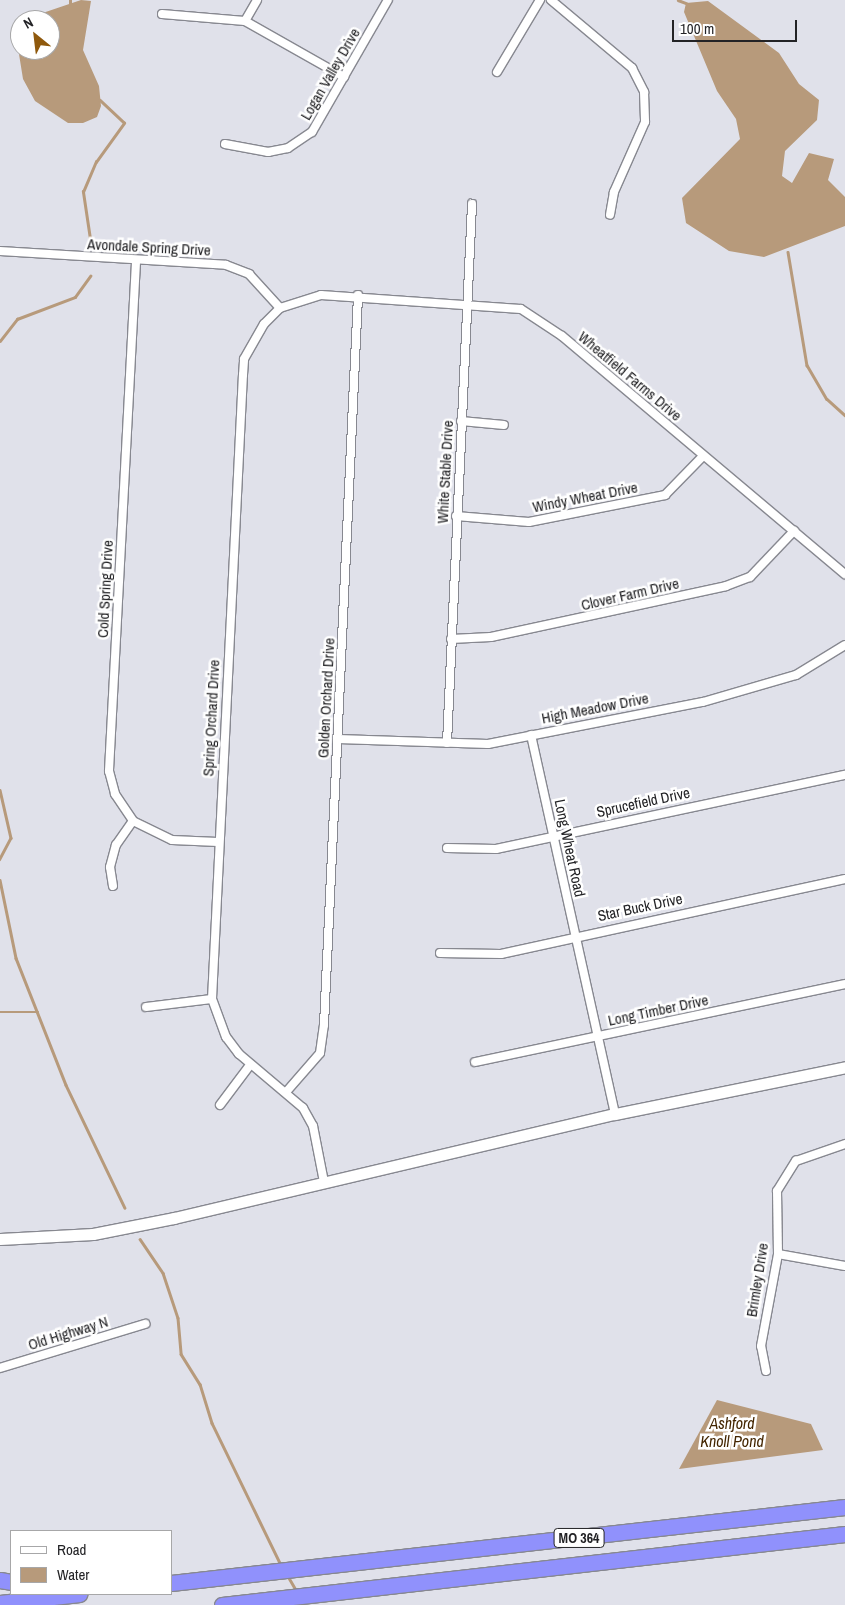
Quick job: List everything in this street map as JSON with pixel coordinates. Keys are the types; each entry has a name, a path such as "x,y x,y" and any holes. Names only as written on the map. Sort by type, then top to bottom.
{"highway":[{"name":"MO 364","path":"172,1583 845,1507"},
{"name":"MO 364","path":"222,1605 845,1534"},
{"path":"0,1603 70,1595"}],"main road":[{"path":"0,1239 93,1234 615,1114 845,1067"}],"street":[{"path":"245,21 257,0"},
{"name":"Logan Valley Drive","path":"225,144 268,152 288,148 312,132 388,0"},
{"path":"497,72 540,0"},
{"path":"551,0 632,68 644,92 645,122 614,192 610,215"},
{"path":"162,14 245,21 344,77"},
{"name":"White Stable Drive","path":"447,742 456,516 472,204"},
{"name":"Avondale Spring Drive","path":"0,251 239,268 256,279 280,308"},
{"name":"Cold Spring Drive","path":"133,821 115,794 110,772 136,262"},
{"name":"Wheatfield Farms Drive","path":"358,294 509,305 541,319 845,574"},
{"name":"Spring Orchard Drive","path":"324,1182 313,1126 287,1091 250,1065 226,1037 212,999 218,842 244,359 264,324 280,308 309,296 358,294"},
{"name":"Golden Orchard Drive","path":"287,1091 320,1053 324,1026 358,294"},
{"path":"461,421 504,425"},
{"name":"Windy Wheat Drive","path":"456,516 529,522 665,495 703,456"},
{"name":"Clover Farm Drive","path":"451,639 499,636 726,586 750,577 794,531"},
{"name":"High Meadow Drive","path":"338,739 488,744 712,699 796,675 845,645"},
{"name":"Long Wheat Road","path":"531,734 575,934 600,1037 615,1114"},
{"name":"Sprucefield Drive","path":"447,848 496,848 553,833 845,775"},
{"path":"113,886 110,867 116,845 133,821 172,840 218,842"},
{"name":"Star Buck Drive","path":"440,953 501,954 575,934 845,879"},
{"name":"Long Timber Drive","path":"476,1062 845,984"},
{"path":"146,1007 212,999"},
{"path":"220,1106 250,1065"},
{"name":"Brimley Drive","path":"766,1371 761,1346 778,1254 776,1209 783,1175 802,1158 845,1144"},
{"path":"778,1254 845,1266"},
{"name":"Old Highway N","path":"0,1368 145,1324"}],"water":[{"path":"81,0 91,1 83,50 99,86 101,106 97,117 83,123 68,123 35,101 23,79 20,60 60,60 60,10 52,10"},
{"path":"708,1 779,53 799,84 819,100 817,120 785,151 782,176 792,183 809,153 834,159 828,180 845,197 845,226 764,257 729,251 686,223 682,198 740,139 736,119 717,91 684,12 686,3"},
{"name":"Ashford Knoll Pond","path":"717,1400 811,1424 823,1450 679,1469"}],"waterway":[{"path":"70,0 70,8"},
{"path":"678,0 686,3"},
{"path":"90,239 83,192 96,162 124,123 100,101"},
{"path":"788,252 807,365 827,399 845,415"},
{"path":"0,341 17,319 75,297 90,276"},
{"path":"0,790 11,838 0,859"},
{"path":"0,880 16,958 66,1085 125,1208"},
{"path":"0,1012 38,1012"},
{"path":"140,1239 163,1273 178,1318 181,1354 200,1384 212,1423 281,1565"},
{"path":"288,1576 296,1590"}]}
